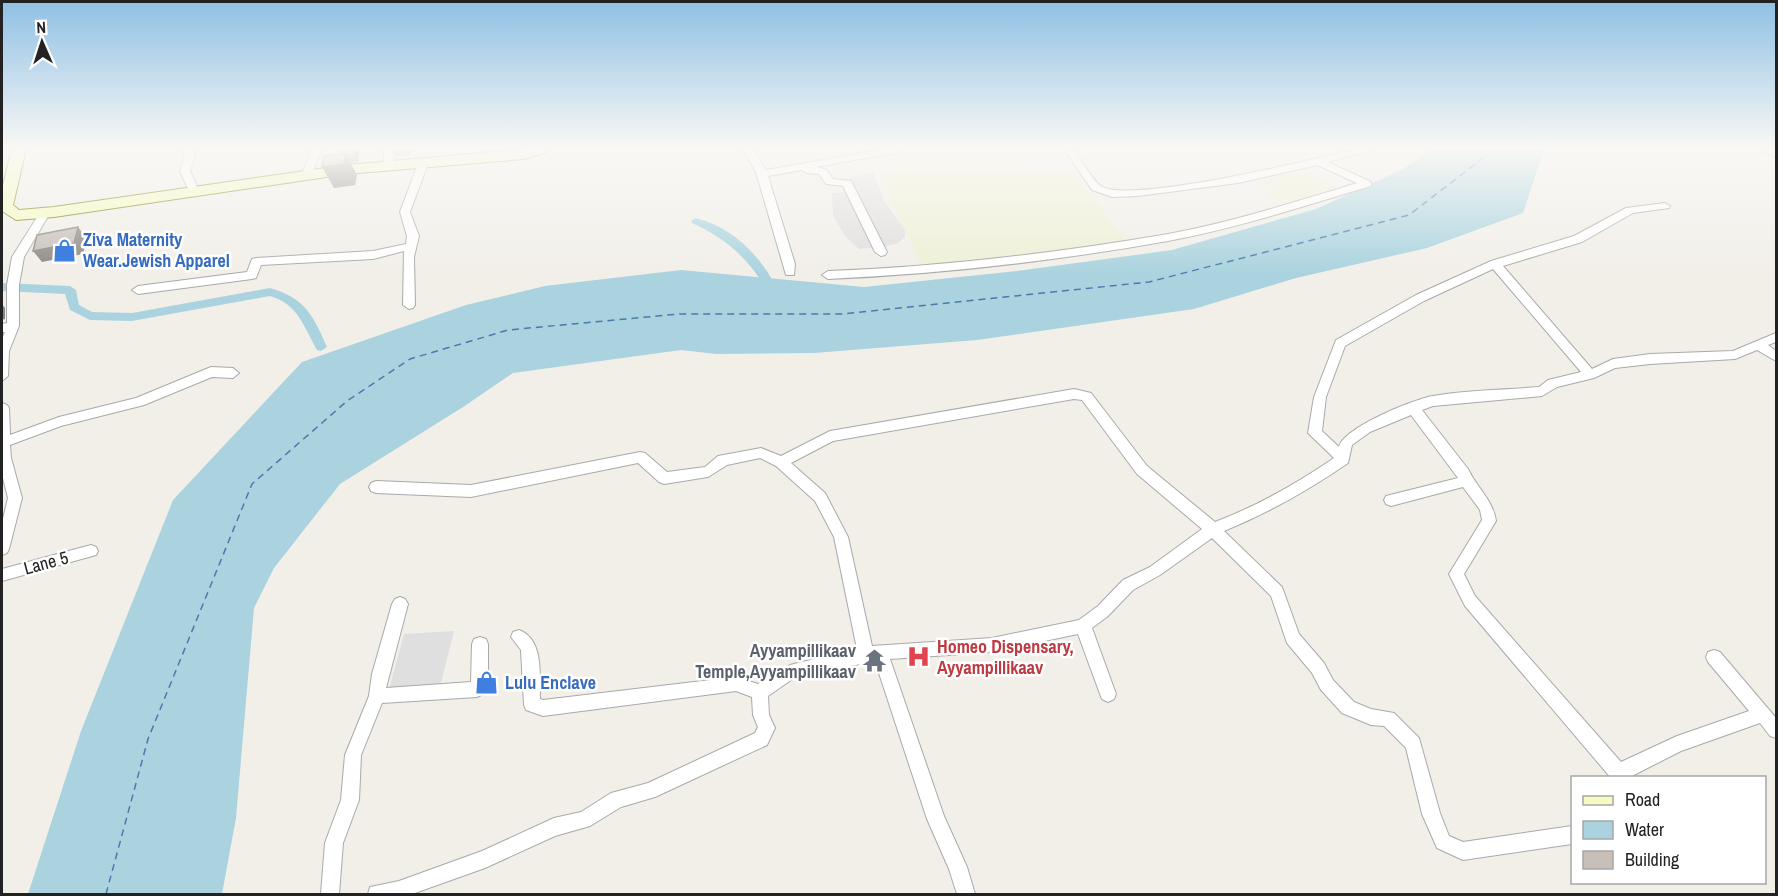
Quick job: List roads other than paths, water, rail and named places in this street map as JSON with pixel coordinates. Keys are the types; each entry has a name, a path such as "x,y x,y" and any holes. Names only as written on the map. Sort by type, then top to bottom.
{"street":[{"path":"9,191 5,206 16,215 45,213 194,191"},
{"path":"409,305 408,258 413,236 405,212 413,191"},
{"path":"768,191 790,272"},
{"path":"851,191 881,252"},
{"path":"1104,191 1112,194 1155,191"},
{"path":"828,275 879,273 996,262 1169,237 1274,212 1344,191"},
{"path":"1343,459 1315,433 1320,397 1340,343 1420,298 1495,264 1578,239 1630,210 1665,206"},
{"path":"2,376 3,351 13,307 13,285 18,257 45,213"},
{"path":"138,290 252,275 256,262 373,255 411,246"},
{"path":"1495,264 1590,375"},
{"path":"2,298 13,307"},
{"path":"760,692 790,672 873,653 992,645 1083,626 1128,585 1155,571 1213,529 1241,518 1308,483 1343,459 1346,443 1365,428 1432,401 1542,391 1553,382 1590,375 1613,364 1650,359 1735,355 1760,346 1776,337"},
{"path":"1760,346 1776,357"},
{"path":"3,443 59,422 139,402 212,372 233,373"},
{"path":"781,462 830,436 1074,394 1086,396 1142,470 1213,529 1277,592 1293,638 1318,668 1327,685 1348,708 1371,717 1388,719 1413,744 1431,814 1443,842 1463,851 1571,835"},
{"path":"2,408 4,458 15,498 2,549"},
{"path":"1413,408 1487,508 1489,521 1456,574 1470,602 1619,775 1677,744 1763,714"},
{"path":"375,487 471,491 640,456 664,478 708,472 723,460 760,453 781,462 820,497 841,537 873,653 936,819 958,867 966,894"},
{"path":"1391,500 1466,481"},
{"name":"Lane 5","path":"2,575 91,550"},
{"path":"330,894 334,843 350,800 353,755 377,696 380,674 400,603"},
{"path":"1083,626 1108,694"},
{"path":"519,637 529,647 532,705 543,708 736,684 760,692"},
{"path":"377,696 477,689 480,680 480,644"},
{"path":"1714,657 1776,730"},
{"path":"377,894 399,890 431,879 484,859 554,827 584,820 617,799 650,790 761,739 767,728 761,715 760,692"}],"water":[{"path":"1356,191 1530,191 1523,213 1427,248 1296,278 1194,309 977,340 814,353 716,354 681,350 513,373 340,484 274,568 254,608 236,818 222,894 28,894 81,731 173,500 302,362 466,305 545,286 681,270 864,287 1017,271 1172,250 1316,209"}],"waterway":[{"path":"696,221 718,231 737,244 754,261 767,281"},
{"path":"2,287 70,290 74,307 90,316 132,317 270,292 290,299 297,305 308,319 321,347"}],"place":[{"name":"Ziva Maternity Wear.Jewish Apparel","path":"65,250"},
{"name":"Homeo Dispensary, Ayyampillikaav","path":"919,657"},
{"name":"Ayyampillikaav Temple,Ayyampillikaav","path":"874,661"},
{"name":"Lulu Enclave","path":"487,683"}]}
